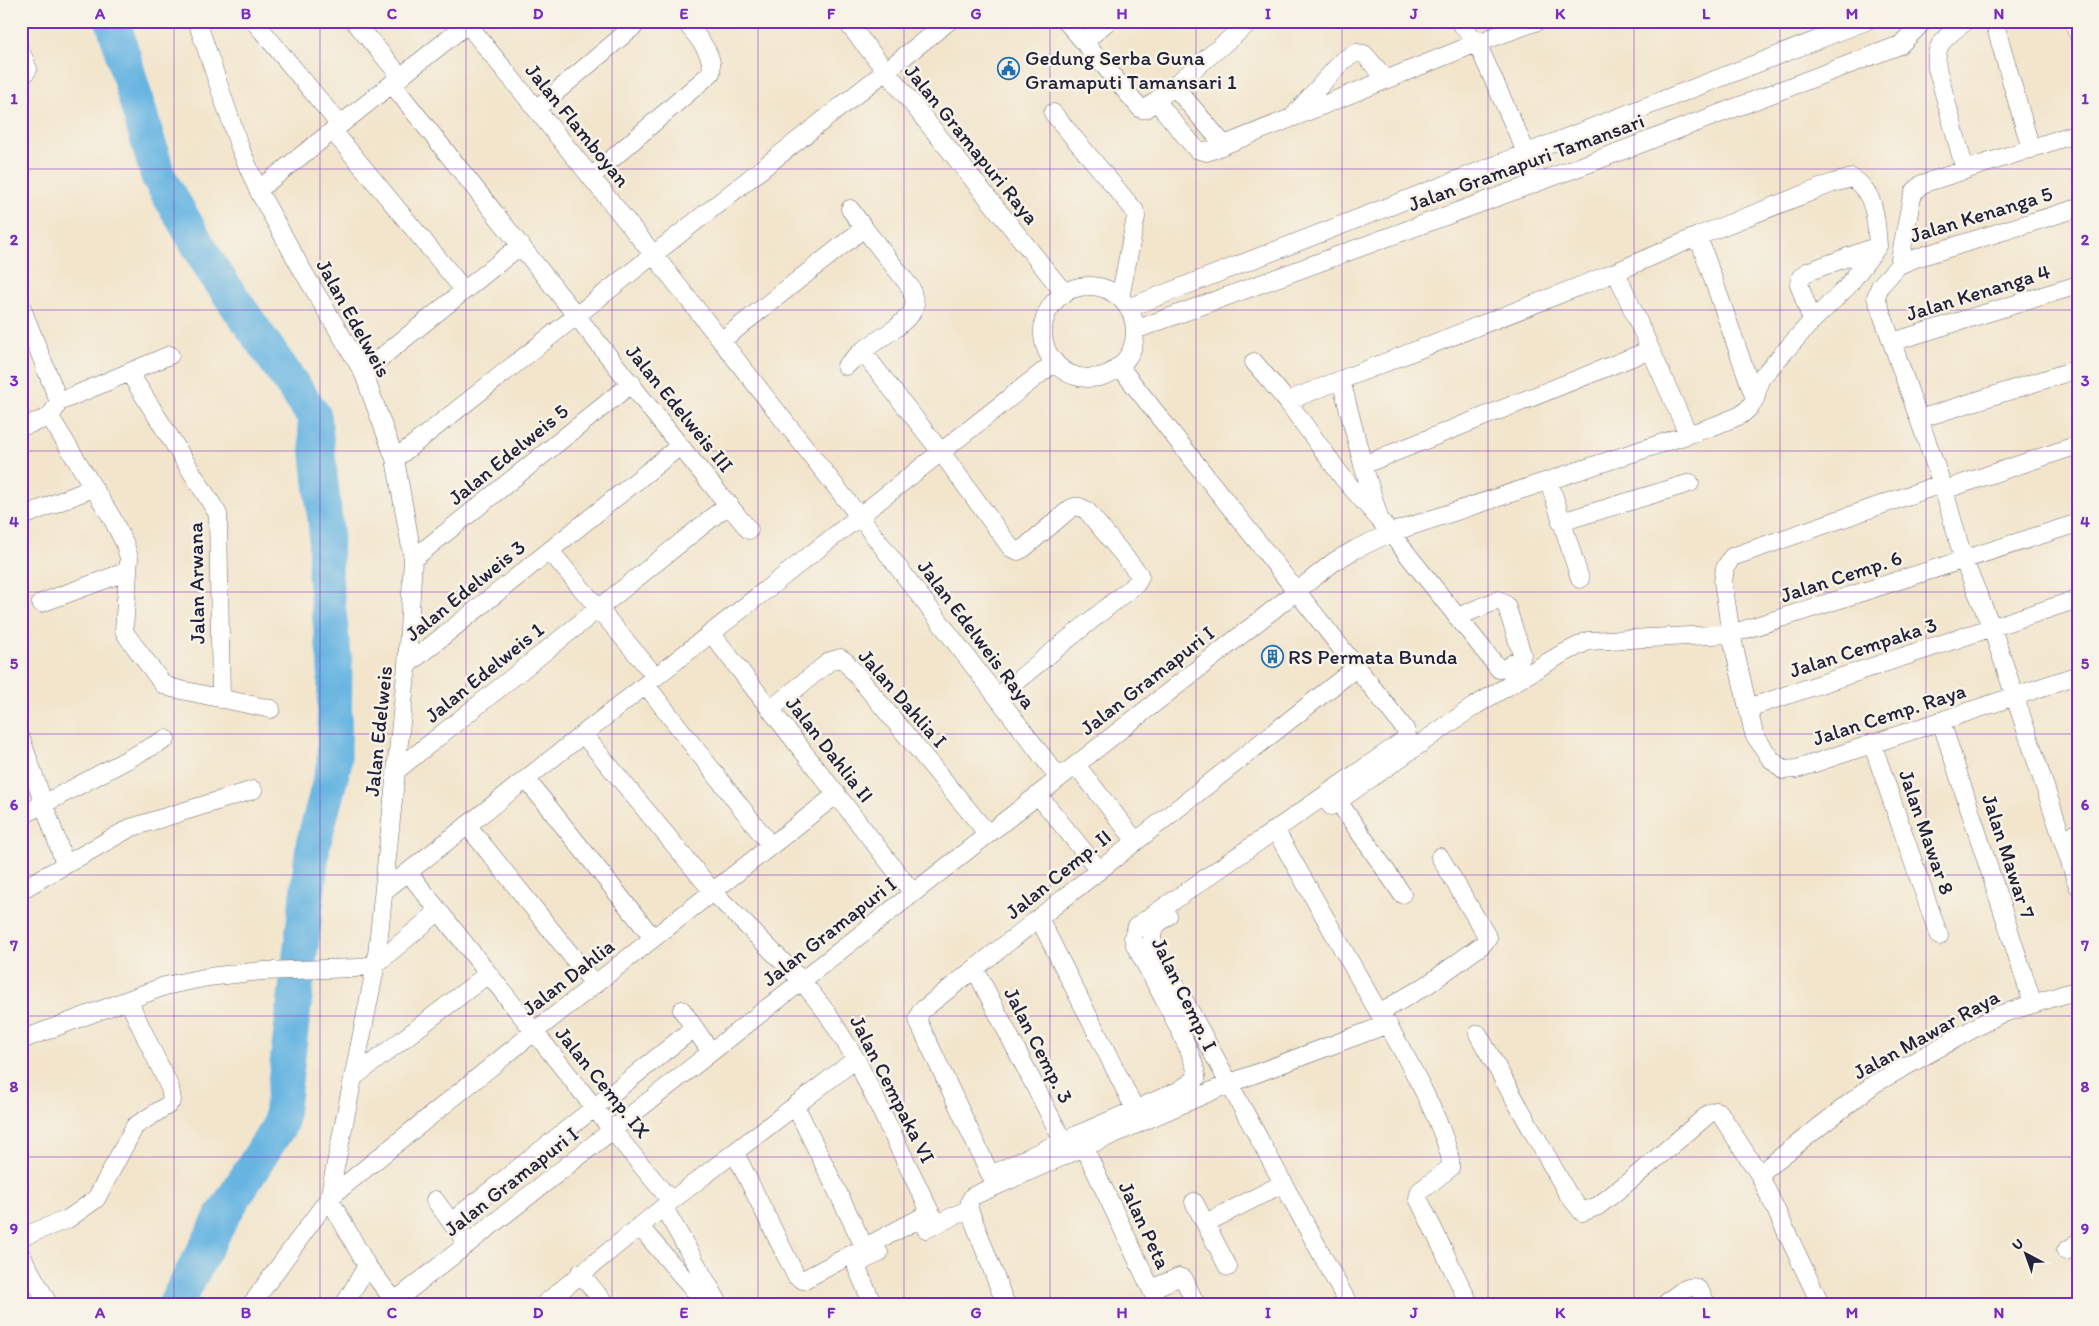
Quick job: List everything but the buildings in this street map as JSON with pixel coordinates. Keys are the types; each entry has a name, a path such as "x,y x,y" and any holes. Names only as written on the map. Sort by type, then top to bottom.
{"street":[{"name":"Jalan Edelweis","path":"197,21 240,148 258,190 362,372 394,459 413,560 407,664 376,964 329,1198"},
{"path":"254,21 464,290"},
{"path":"354,21 396,81 577,314"},
{"path":"536,109 640,21"},
{"path":"591,177 711,73 713,66 710,56 685,21"},
{"name":"Jalan Gramapuri Raya","path":"846,21 1064,294"},
{"path":"394,459 949,21"},
{"path":"1066,21 1141,109 1146,109 1252,21"},
{"path":"1084,42 1108,21"},
{"path":"1459,21 1477,43 1539,181"},
{"path":"1156,101 1196,149 1207,152 1386,79 1538,21"},
{"name":"Jalan Gramapuri Tamansari","path":"1135,330 1580,167 1900,45 1924,21"},
{"path":"1965,170 1937,68 1936,53 1943,41 1966,21"},
{"path":"1994,21 2031,148"},
{"path":"2074,21 2078,34"},
{"path":"258,190 468,22"},
{"name":"Jalan Flamboyan","path":"468,22 721,341"},
{"name":"Jalan Gramapuri Tamansari","path":"1124,303 1527,153 1854,23"},
{"path":"21,52 28,69 21,79"},
{"path":"1292,117 1343,60 1356,53 1364,54 1386,79"},
{"path":"1174,86 1224,145"},
{"path":"1053,113 1135,211 1136,217 1124,303"},
{"path":"2078,133 1922,184 1914,192 1910,201 1899,265 1880,286 1876,297 1943,487 1964,560 1992,628 2015,695 2070,836 2078,886"},
{"path":"1287,401 1616,272 1698,236 1833,183 1852,178 1862,184 1870,195 1876,222 1878,246 1847,287 1812,321 1760,379 1755,399"},
{"name":"Jalan Kenanga 5","path":"1899,265 1916,258 2078,208"},
{"path":"846,366 862,351 896,328 911,314 915,304 910,288 850,209"},
{"path":"721,341 864,228"},
{"path":"1698,236 1755,399"},
{"path":"362,372 521,244"},
{"path":"1812,321 1799,284 1801,278 1807,272 1878,246"},
{"path":"1616,272 1688,434"},
{"name":"Jalan Kenanga 4","path":"1892,342 2078,285"},
{"path":"1088,286 1110,292 1124,303 1135,330 1134,342 1129,353 1119,366 1102,376 1091,378 1067,373 1055,362 1045,346 1044,322 1048,311 1055,301 1064,294 1075,288 1088,286"},
{"path":"23,314 59,402"},
{"name":"Jalan Edelweis III","path":"577,314 680,446 749,530"},
{"name":"Jalan Edelweis Raya","path":"721,341 859,516 1059,778"},
{"path":"1363,465 1650,350"},
{"path":"862,351 1014,550 1018,551 1024,548 1070,509 1075,506 1081,506 1087,510 1140,578 1137,583 997,697"},
{"path":"21,427 50,417 59,402 170,355"},
{"path":"384,891 1055,362"},
{"path":"1254,362 1287,401 1344,478 1457,616"},
{"path":"1119,366 1357,667"},
{"path":"1919,419 2078,369"},
{"name":"Jalan Arwana","path":"129,372 218,514 220,699"},
{"path":"1341,380 1363,465 1385,527"},
{"name":"Jalan Edelweis 5","path":"413,560 632,383"},
{"name":"Jalan Gramapuri I","path":"394,1303 1335,561 1385,527 1549,481 1688,434 1741,415 1755,399"},
{"path":"50,417 94,488 125,544 129,558 124,630 163,684 172,688 271,709"},
{"path":"1748,708 1731,634 1724,582 1725,568 1732,557 1943,487 2078,445"},
{"name":"Jalan Edelweis 3","path":"407,664 680,446"},
{"path":"1549,481 1580,579"},
{"path":"1562,522 1690,483"},
{"path":"21,517 94,488"},
{"name":"Jalan Edelweis 1","path":"397,770 729,504"},
{"name":"Jalan Cemp. 6","path":"1228,1084 1152,941 1151,933 1161,920 1281,840 1476,705 1560,655 1588,642 1731,634 2078,523"},
{"path":"550,551 599,609 771,846"},
{"path":"41,603 128,571"},
{"name":"Jalan Cempaka 3","path":"1748,708 2078,599"},
{"name":"Jalan Dahlia II","path":"711,633 913,894"},
{"name":"Jalan Dahlia I","path":"771,709 830,661 840,658 845,661 988,834"},
{"name":"Jalan Cemp. I","path":"985,1166 990,1174 993,1174 1062,1141 1178,1091 1193,1082 1198,1074 1189,1049 1136,945 1133,936 1136,926 1403,741 1407,736 1405,729 1357,667"},
{"name":"Jalan Cemp. II","path":"985,1166 918,1018 921,1011 1357,667"},
{"name":"Jalan Cemp. Raya","path":"1748,708 1754,734 1770,758 1784,770 1797,769 2078,675"},
{"name":"Jalan Mawar 7","path":"1941,721 2033,1004"},
{"name":"Jalan Cempaka VI","path":"583,734 714,893 802,981 841,1033 856,1059 933,1218"},
{"path":"21,740 65,864"},
{"path":"21,816 166,740"},
{"name":"Jalan Mawar 8","path":"1872,743 1939,936"},
{"path":"1076,765 1136,840"},
{"path":"526,779 653,938"},
{"path":"21,890 130,828 253,790"},
{"name":"Jalan Dahlia","path":"329,1198 534,1032 653,938 714,893 837,794"},
{"path":"1038,795 1100,870"},
{"path":"1338,801 1402,894"},
{"path":"467,825 595,985"},
{"path":"1281,840 1418,1080 1448,1151 1451,1163 1450,1168 1420,1191 1418,1198 1470,1305"},
{"path":"1006,1305 968,1209 970,1201 978,1193 1085,1149 1228,1084 1383,1018 1482,945 1488,938 1440,858"},
{"name":"Jalan Cemp. IX","path":"408,872 612,1130 667,1204 718,1305"},
{"path":"21,1040 165,986 262,971 356,968 376,964 439,911"},
{"path":"1039,918 1135,1109"},
{"name":"Jalan Cemp. 3","path":"975,969 1062,1141"},
{"path":"354,1078 488,974"},
{"name":"Jalan Mawar Raya","path":"1759,1174 1874,1084 1998,1015 2078,990"},
{"path":"21,1237 68,1219 96,1199 135,1126 168,1105 172,1100 170,1088 128,1000"},
{"path":"682,1010 711,1052"},
{"path":"450,1222 694,1028"},
{"path":"1478,1034 1568,1194 1582,1212 1587,1212 1598,1206 1714,1111 1721,1114 1759,1174 1821,1305"},
{"path":"543,1305 667,1204 856,1059"},
{"path":"1228,1084 1349,1305"},
{"path":"795,1105 865,1248"},
{"name":"Jalan Peta","path":"1085,1149 1150,1289 1179,1277 1184,1280 1196,1305"},
{"path":"735,1153 796,1276 803,1280 865,1248 933,1218 968,1209"},
{"path":"1206,1222 1284,1184"},
{"path":"251,1305 329,1198 367,1266 394,1303"},
{"path":"435,1200 467,1244"},
{"path":"1194,1202 1228,1267"},
{"path":"873,1305 857,1268 859,1264 933,1218"},
{"path":"640,1226 707,1305"},
{"path":"21,1255 49,1305"},
{"path":"344,1305 367,1266"},
{"path":"580,1273 606,1305"},
{"path":"1664,1305 1690,1287 1696,1288 1700,1292 1707,1305"},
{"path":"1150,1289 1159,1305"}],"waterway":[{"path":"113,21 158,176 212,269 314,416 326,531 325,578 335,664 334,765 313,845 280,1124 223,1215 175,1305"}],"place":[{"name":"Gedung Serba Guna Gramaputi Tamansari 1","path":"1009,69"},
{"name":"RS Permata Bunda","path":"1272,656"}]}
